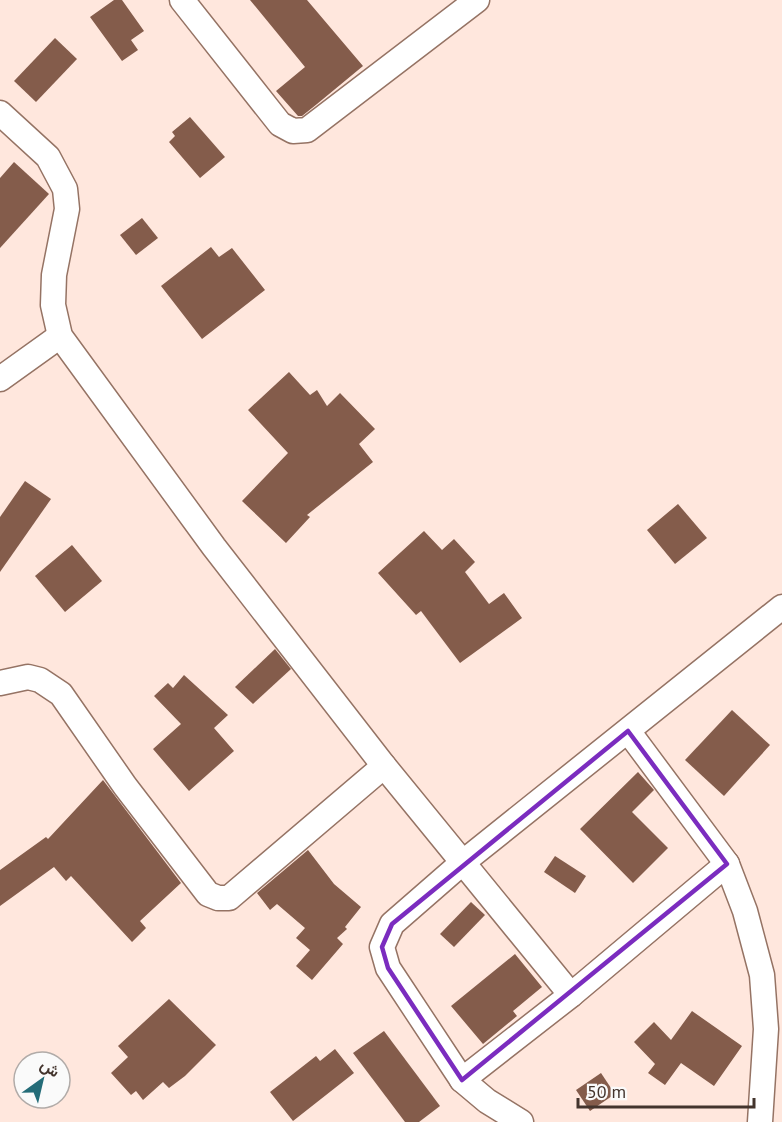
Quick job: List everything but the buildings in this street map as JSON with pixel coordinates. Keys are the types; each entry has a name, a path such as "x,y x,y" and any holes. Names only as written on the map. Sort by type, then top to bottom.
{"street":[{"path":"182,0 280,124 293,131 307,130 477,0"},
{"path":"0,113 48,157 65,189 68,209 54,275 53,305 60,336 214,547 384,766 571,995"},
{"path":"0,379 60,336"},
{"path":"521,1122 487,1101 462,1080 388,968 382,947 392,924 462,863 782,607"},
{"path":"0,683 28,677 40,680 61,694 139,804 208,894 218,898 229,898 384,766"},
{"path":"628,731 727,864 745,911 762,975 766,1029 760,1122"},
{"path":"462,1080 571,995 727,864"}],"highlighted area":[{"path":"628,731 727,864 462,1080 388,968 382,947 392,924"}]}
